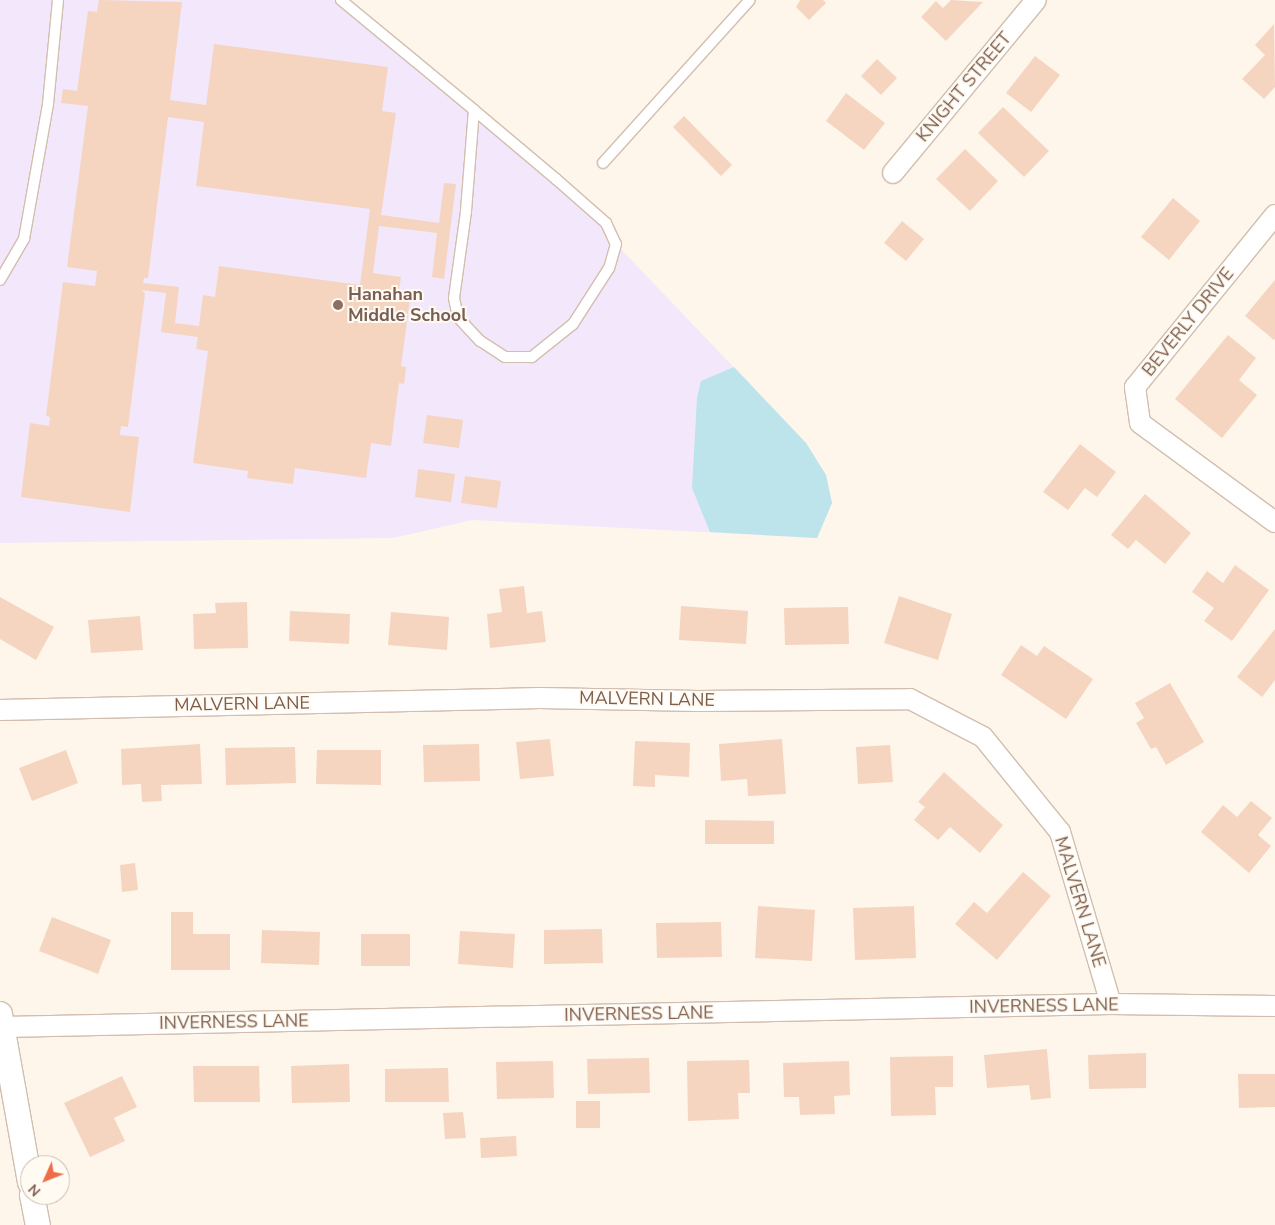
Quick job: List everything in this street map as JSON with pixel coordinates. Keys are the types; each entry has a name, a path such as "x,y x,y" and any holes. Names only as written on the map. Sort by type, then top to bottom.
{"street":[{"name":"KNIGHT STREET","path":"893,173 1036,0"},
{"name":"BEVERLY DRIVE","path":"1275,215 1135,387 1140,423 1275,522"},
{"name":"MALVERN LANE","path":"0,710 540,698 698,701 910,698 984,737 1060,832 1111,1004"},
{"name":"INVERNESS LANE","path":"2,1031 1111,1004 1275,1006"},
{"path":"2,1031 25,1155"},
{"path":"34,1205 38,1225"}],"lane":[{"path":"0,280 24,239 48,104 58,0"},
{"path":"341,0 474,110 606,223 616,244 609,268 573,324 532,357 505,357 480,341 458,317 454,298 466,212 474,110"},
{"path":"603,163 750,0"}],"shaded area":[{"name":"Hanahan Middle School","path":"0,0 341,0 606,223 616,244 806,443 826,475 832,503 817,538 472,520 393,538 0,543"}],"water":[{"path":"734,367 806,443 826,475 832,503 817,538 710,532 692,488 697,398 701,381"}],"building":[{"path":"99,0 182,2 170,100 206,105 214,44 388,67 382,111 396,113 381,215 439,223 444,183 456,184 444,279 432,277 437,233 379,226 373,273 401,277 399,290 411,292 401,366 406,367 404,384 399,383 391,446 371,443 366,478 295,468 293,484 247,478 248,471 193,463 208,351 196,349 198,337 161,332 166,293 142,290 145,294 128,427 121,426 120,435 139,437 130,512 21,497 30,423 49,426 50,417 46,416 63,282 95,286 97,271 67,267 88,106 61,103 63,89 77,91 88,11 97,12","holes":["168,117 204,122 196,186 370,209 360,285 219,266 215,297 203,295 199,326 175,323 179,287 143,283 144,278 148,278"]},
{"path":"800,0 823,0 826,3 809,20 796,7"},
{"path":"951,0 983,2 946,41 921,17 936,1 943,8"},
{"path":"1274,24 1275,87 1264,99 1242,79 1265,55 1255,45"},
{"path":"1035,56 1060,75 1031,112 1006,93"},
{"path":"877,59 897,78 881,95 861,76"},
{"path":"846,93 885,123 864,150 826,121"},
{"path":"1003,107 1049,151 1024,177 978,133"},
{"path":"684,116 732,165 721,176 673,127"},
{"path":"965,149 998,181 970,211 936,179"},
{"path":"1173,198 1200,221 1169,260 1141,237"},
{"path":"902,221 924,239 906,261 884,243"},
{"path":"1275,280 1275,339 1274,340 1245,316"},
{"path":"1228,335 1256,358 1239,380 1257,395 1222,438 1175,399"},
{"path":"427,415 463,420 459,448 423,443"},
{"path":"1080,444 1116,472 1097,497 1085,488 1068,510 1043,492"},
{"path":"418,469 455,474 451,502 415,497"},
{"path":"465,476 501,481 497,508 461,503"},
{"path":"1145,494 1191,533 1165,564 1136,540 1128,549 1111,535"},
{"path":"1235,565 1269,590 1232,641 1204,621 1214,608 1192,592 1207,571 1223,583"},
{"path":"524,586 527,613 542,611 546,642 490,648 487,614 502,612 499,589"},
{"path":"899,596 952,614 938,660 884,643"},
{"path":"0,597 54,627 36,660 0,639"},
{"path":"247,602 248,648 194,649 193,614 216,613 215,603"},
{"path":"681,606 748,611 746,644 679,640"},
{"path":"848,607 849,644 785,645 784,608"},
{"path":"290,611 350,614 349,644 289,641"},
{"path":"391,612 449,617 447,650 388,645"},
{"path":"140,616 143,650 91,653 88,620"},
{"path":"1275,629 1275,680 1262,697 1237,677"},
{"path":"1021,645 1037,656 1044,646 1093,679 1066,719 1001,675"},
{"path":"1170,683 1204,742 1166,765 1156,747 1151,749 1136,723 1144,718 1135,703"},
{"path":"550,739 554,776 520,779 516,742"},
{"path":"782,739 786,794 748,796 747,779 721,781 719,744"},
{"path":"635,741 690,743 689,777 655,775 655,787 633,786"},
{"path":"200,744 202,784 161,785 162,801 142,802 141,784 122,785 121,749"},
{"path":"479,744 480,781 424,782 423,745"},
{"path":"890,745 893,782 858,784 856,747"},
{"path":"295,747 296,783 226,785 225,748"},
{"path":"66,750 78,783 32,801 19,768"},
{"path":"317,750 381,750 381,785 316,784"},
{"path":"944,772 1003,825 980,853 950,827 938,840 914,820 925,807 918,802"},
{"path":"1251,801 1272,818 1258,835 1271,846 1249,873 1201,832 1223,805 1237,817"},
{"path":"705,820 774,821 774,844 705,844"},
{"path":"135,863 138,890 122,892 120,865"},
{"path":"1023,872 1051,896 997,960 955,924 974,902 987,913"},
{"path":"758,906 815,910 812,961 755,958"},
{"path":"914,906 916,958 855,960 853,908"},
{"path":"171,912 193,912 193,934 230,934 230,970 171,970"},
{"path":"52,917 111,940 98,974 39,951"},
{"path":"721,922 722,957 657,958 656,923"},
{"path":"602,929 603,963 544,964 544,930"},
{"path":"262,930 320,932 319,965 261,963"},
{"path":"460,931 515,934 513,968 458,964"},
{"path":"361,934 410,934 410,966 361,966"},
{"path":"1047,1049 1051,1098 1031,1100 1029,1085 987,1088 984,1055"},
{"path":"1146,1053 1146,1088 1089,1089 1088,1055"},
{"path":"953,1056 953,1087 935,1087 936,1115 891,1116 890,1057"},
{"path":"649,1058 650,1093 588,1094 587,1059"},
{"path":"749,1060 750,1093 738,1093 739,1119 688,1121 687,1061"},
{"path":"553,1061 554,1098 497,1099 496,1062"},
{"path":"849,1061 850,1095 834,1096 835,1114 800,1115 799,1097 784,1097 783,1063"},
{"path":"349,1064 350,1102 292,1103 291,1066"},
{"path":"193,1066 259,1066 260,1102 194,1102"},
{"path":"448,1068 449,1102 385,1102 385,1069"},
{"path":"1238,1074 1275,1074 1275,1107 1239,1108"},
{"path":"122,1076 137,1107 114,1118 125,1141 90,1157 64,1103"},
{"path":"576,1101 600,1101 600,1128 576,1128"},
{"path":"463,1112 466,1138 445,1139 443,1113"},
{"path":"516,1136 517,1156 481,1158 480,1138"}],"place":[{"name":"Hanahan Middle School","path":"338,305"}]}
